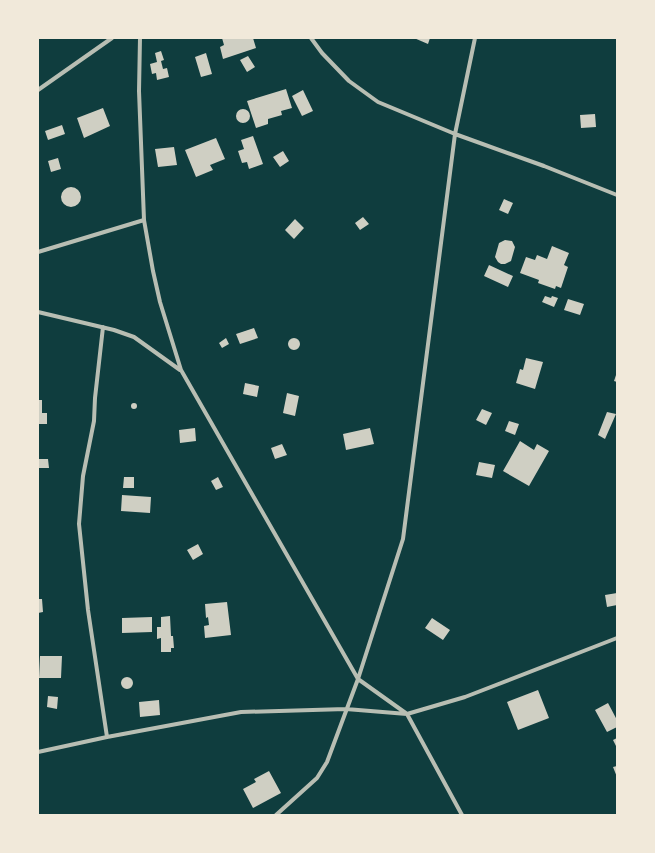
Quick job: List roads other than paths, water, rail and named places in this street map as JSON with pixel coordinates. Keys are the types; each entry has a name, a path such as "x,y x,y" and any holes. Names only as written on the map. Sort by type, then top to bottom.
{"street":[{"path":"38,90 112,38"},
{"path":"140,38 139,91 144,220 154,278 181,370 358,679 407,714 462,815"},
{"path":"311,38 322,53 349,81 378,102 455,134 544,166 617,195"},
{"path":"276,815 317,778 327,762 358,679 403,539 455,134 475,38"},
{"path":"38,252 144,220"},
{"path":"38,312 103,327 134,337 181,370"},
{"path":"103,327 94,421 83,476 79,524 88,610 107,737"},
{"path":"38,752 107,737 241,712 346,709 407,714 465,697 617,638"}]}
